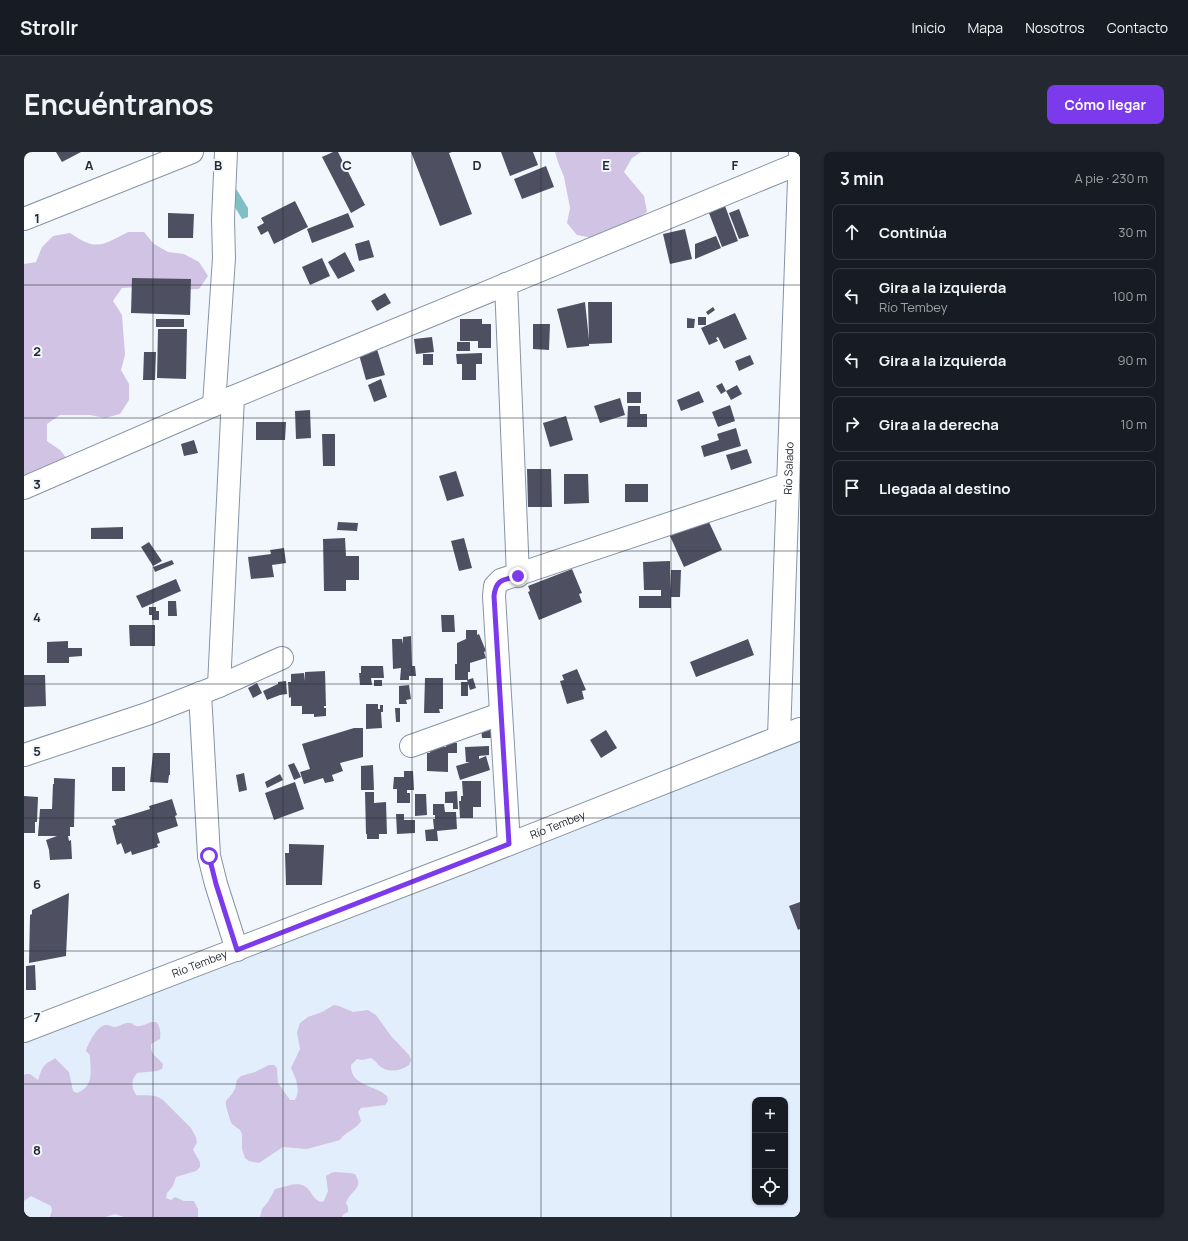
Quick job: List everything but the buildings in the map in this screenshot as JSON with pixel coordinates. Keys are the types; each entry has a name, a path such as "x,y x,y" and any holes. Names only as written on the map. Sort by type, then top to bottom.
{"street":[{"path":"24,219 192,152"},
{"path":"226,152 223,219 224,401 210,690 209,856 216,884 237,950"},
{"name":"Río Salado","path":"779,736 794,507 788,484 798,272 800,152"},
{"path":"24,488 224,401 800,163"},
{"path":"506,284 518,576"},
{"path":"509,844 500,714 494,596 495,586 501,580 518,576 788,484"},
{"path":"24,755 147,714 210,690 282,658"},
{"path":"412,746 500,714"},
{"name":"Río Tembey","path":"24,1031 237,950 800,729"}],"shaded area":[{"path":"555,152 641,152 632,158 624,172 644,196 647,212 635,220 620,225 608,235 593,238 577,235 567,223 570,208 564,177"},
{"path":"128,232 144,232 154,244 168,252 184,254 199,262 208,276 199,289 141,287 122,288 113,301 122,315 125,355 121,370 129,384 129,400 120,414 105,418 90,415 60,415 47,424 47,441 60,450 71,464 24,484 24,264 36,262 42,247 53,236 70,233 86,242 99,244 111,241"},
{"path":"800,742 800,1217 24,1217 24,1042"},
{"path":"334,1005 353,1012 368,1010 376,1015 391,1036 409,1055 411,1060 409,1065 403,1069 392,1071 384,1069 371,1058 362,1060 357,1059 351,1065 352,1072 355,1077 364,1084 382,1092 387,1096 388,1101 385,1105 361,1108 358,1112 361,1121 340,1140 307,1149 283,1147 259,1163 249,1161 245,1158 242,1149 242,1134 240,1130 232,1124 226,1106 226,1101 235,1089 237,1080 241,1076 255,1072 269,1065 274,1065 277,1068 278,1083 290,1100 295,1100 298,1088 291,1068 300,1049 297,1032 300,1023 308,1017 322,1012"},
{"path":"151,1022 156,1022 160,1029 160,1039 151,1044 151,1047 154,1055 163,1064 162,1069 137,1073 133,1081 133,1089 136,1095 153,1096 163,1100 191,1128 196,1137 197,1142 193,1150 200,1162 200,1167 196,1171 176,1177 173,1186 167,1193 166,1198 171,1200 175,1197 184,1201 194,1201 198,1209 198,1217 124,1217 115,1214 106,1217 50,1217 52,1210 51,1206 31,1196 24,1201 25,1074 30,1074 38,1080 44,1066 55,1058 69,1072 73,1091 77,1093 83,1090 89,1082 91,1072 90,1055 86,1051 91,1039 100,1028 106,1025 115,1027 128,1023 140,1026"},
{"path":"335,1172 355,1174 358,1179 358,1186 350,1195 346,1203 348,1212 342,1217 260,1217 262,1209 268,1202 275,1189 297,1184 309,1190 318,1201 324,1201 328,1191 326,1176"}],"water":[{"path":"225,171 248,208 248,217 242,219 226,192"}],"route":[{"path":"209,856 216,884 237,950 509,844 494,596 495,586 501,580 518,576"}]}
